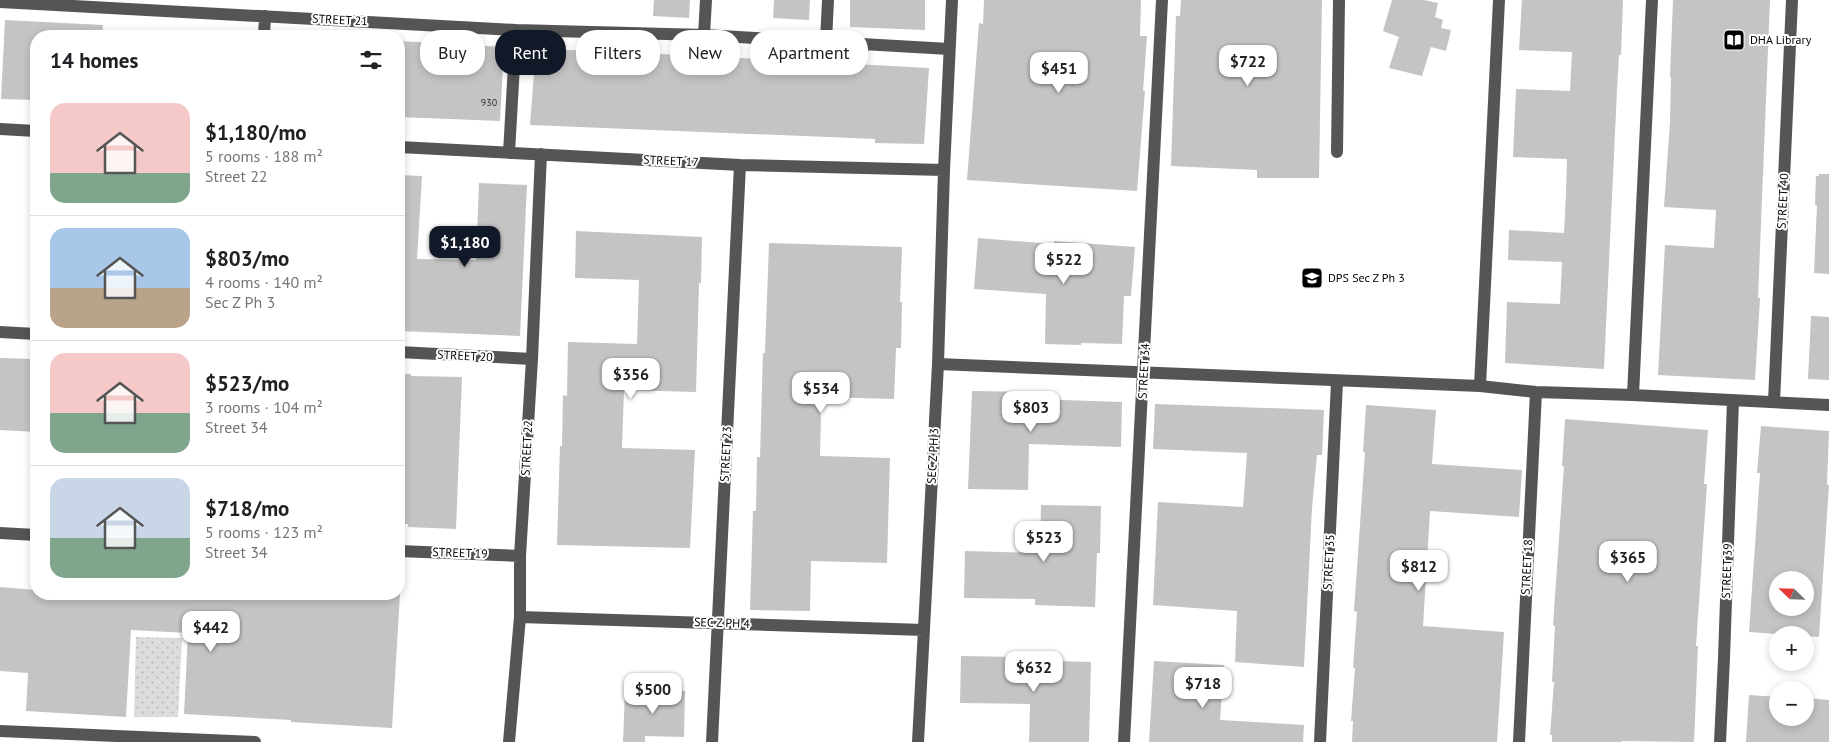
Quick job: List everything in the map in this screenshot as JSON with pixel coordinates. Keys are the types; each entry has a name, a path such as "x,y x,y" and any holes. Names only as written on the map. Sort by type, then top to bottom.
{"street":[{"path":"704,30 706,0"},
{"path":"827,30 828,0"},
{"name":"SEC Z PH 3","path":"918,742 938,364 952,0"},
{"name":"STREET 34","path":"1124,742 1162,0"},
{"path":"1337,152 1339,0"},
{"path":"1480,386 1499,0"},
{"path":"1633,395 1652,0"},
{"name":"STREET 40","path":"1774,402 1792,0"},
{"name":"STREET 21","path":"0,2 516,30"},
{"path":"264,30 265,16"},
{"name":"STREET 21","path":"566,31 670,34"},
{"name":"STREET 21","path":"868,44 949,49"},
{"path":"509,153 513,75"},
{"path":"0,129 30,131"},
{"name":"STREET 17","path":"405,147 740,165 944,170"},
{"name":"STREET 22","path":"509,742 520,617 520,556 532,359 541,154"},
{"name":"STREET 23","path":"712,742 740,165"},
{"path":"0,332 30,334"},
{"name":"STREET 20","path":"405,352 532,359"},
{"path":"938,364 1337,382 1480,386 1536,392 1829,405"},
{"name":"STREET 35","path":"1320,742 1337,382"},
{"name":"STREET 18","path":"1519,742 1536,392"},
{"name":"STREET 39","path":"1720,742 1733,400"},
{"path":"0,534 30,535"},
{"name":"STREET 19","path":"405,551 520,556"},
{"name":"SEC Z PH 4","path":"520,617 924,630"},
{"path":"0,731 85,738 255,742"}],"shaded area":[{"path":"136,637 182,638 178,717 134,717"}],"building":[{"path":"654,0 690,0 689,18 653,16"},
{"path":"774,0 810,0 809,20 773,18"},
{"path":"850,0 925,0 925,30 850,27"},
{"path":"984,0 1141,0 1140,36 1147,36 1143,91 1145,91 1137,191 967,180 979,23 983,24"},
{"path":"1181,0 1322,0 1319,178 1257,178 1257,170 1171,166 1176,16 1180,16"},
{"path":"1392,0 1424,0 1438,3 1435,17 1443,20 1441,28 1451,30 1446,51 1431,47 1422,76 1389,68 1399,37 1383,31"},
{"path":"1522,0 1623,0 1604,369 1505,363 1507,302 1560,304 1562,262 1508,260 1509,230 1564,233 1566,193 1567,159 1513,157 1516,89 1570,91 1572,52 1519,50"},
{"path":"1673,0 1770,0 1758,298 1760,298 1755,380 1658,375 1665,245 1714,248 1716,210 1664,207 1670,122"},
{"path":"5,20 103,25 103,30 30,30 30,100 1,99"},
{"path":"405,41 420,42 420,75 485,75 485,46 495,46 495,75 502,75 500,121 405,117"},
{"path":"566,50 576,50 576,75 660,75 660,54 670,54 670,75 740,75 740,58 750,58 750,75 868,75 868,65 929,68 924,144 875,143 875,139 530,125 534,75 566,75"},
{"path":"1819,174 1829,174 1829,274 1814,273 1817,205 1815,205 1816,176 1819,176"},
{"path":"405,175 422,176 417,259 476,260 479,183 527,185 520,336 405,331"},
{"path":"576,231 702,237 696,392 624,390 622,448 695,450 690,548 557,545 560,446 562,446 563,395 567,396 568,342 637,344 639,280 575,278"},
{"path":"978,238 1054,244 1054,241 1135,247 1131,296 1124,296 1122,344 1045,344 1046,294 974,289"},
{"path":"769,243 902,247 901,348 896,348 894,399 822,397 821,413 820,456 890,458 887,563 811,561 810,611 750,610 753,511 756,511 757,457 760,457"},
{"path":"1811,316 1829,317 1829,380 1808,379"},
{"path":"0,358 30,359 30,432 0,430"},
{"path":"405,374 411,374 411,376 462,377 456,529 408,527 408,524 405,524"},
{"path":"972,391 1033,392 1033,399 1122,402 1121,447 1029,444 1028,490 968,489"},
{"path":"1155,404 1324,410 1322,455 1317,455 1312,508 1304,667 1235,662 1237,611 1153,605 1158,502 1243,507 1247,453 1153,449"},
{"path":"1366,405 1436,410 1432,464 1522,470 1519,517 1430,511 1423,626 1504,632 1497,742 1352,742 1353,721 1351,721 1355,668 1353,668 1357,612 1354,611 1365,452 1363,452"},
{"path":"1565,419 1708,430 1704,484 1707,484 1696,646 1698,646 1694,742 1552,742 1552,735 1550,735 1554,682 1552,682 1555,626 1553,625 1564,466 1562,466"},
{"path":"1761,426 1829,431 1827,485 1829,485 1819,637 1814,637 1814,626 1769,626 1769,633 1749,632 1760,473 1757,473"},
{"path":"1041,505 1101,506 1100,553 1097,553 1095,607 1035,605 1035,599 964,598 965,551 1040,553"},
{"path":"0,587 30,590 30,600 400,600 392,728 184,714 188,633 131,630 126,717 26,711 28,673 0,671"},
{"path":"961,656 1021,657 1021,660 1091,662 1089,742 1029,742 1030,704 960,703"},
{"path":"1154,661 1224,665 1220,720 1304,725 1303,742 1149,742"},
{"path":"625,690 685,691 684,737 645,736 645,742 623,742"},
{"path":"1749,695 1769,696 1769,726 1814,726 1814,699 1829,700 1829,742 1746,742"}],"place":[{"name":"DHA Library","path":"1734,40"},
{"name":"DPS Sec Z Ph 3","path":"1312,278"}]}
